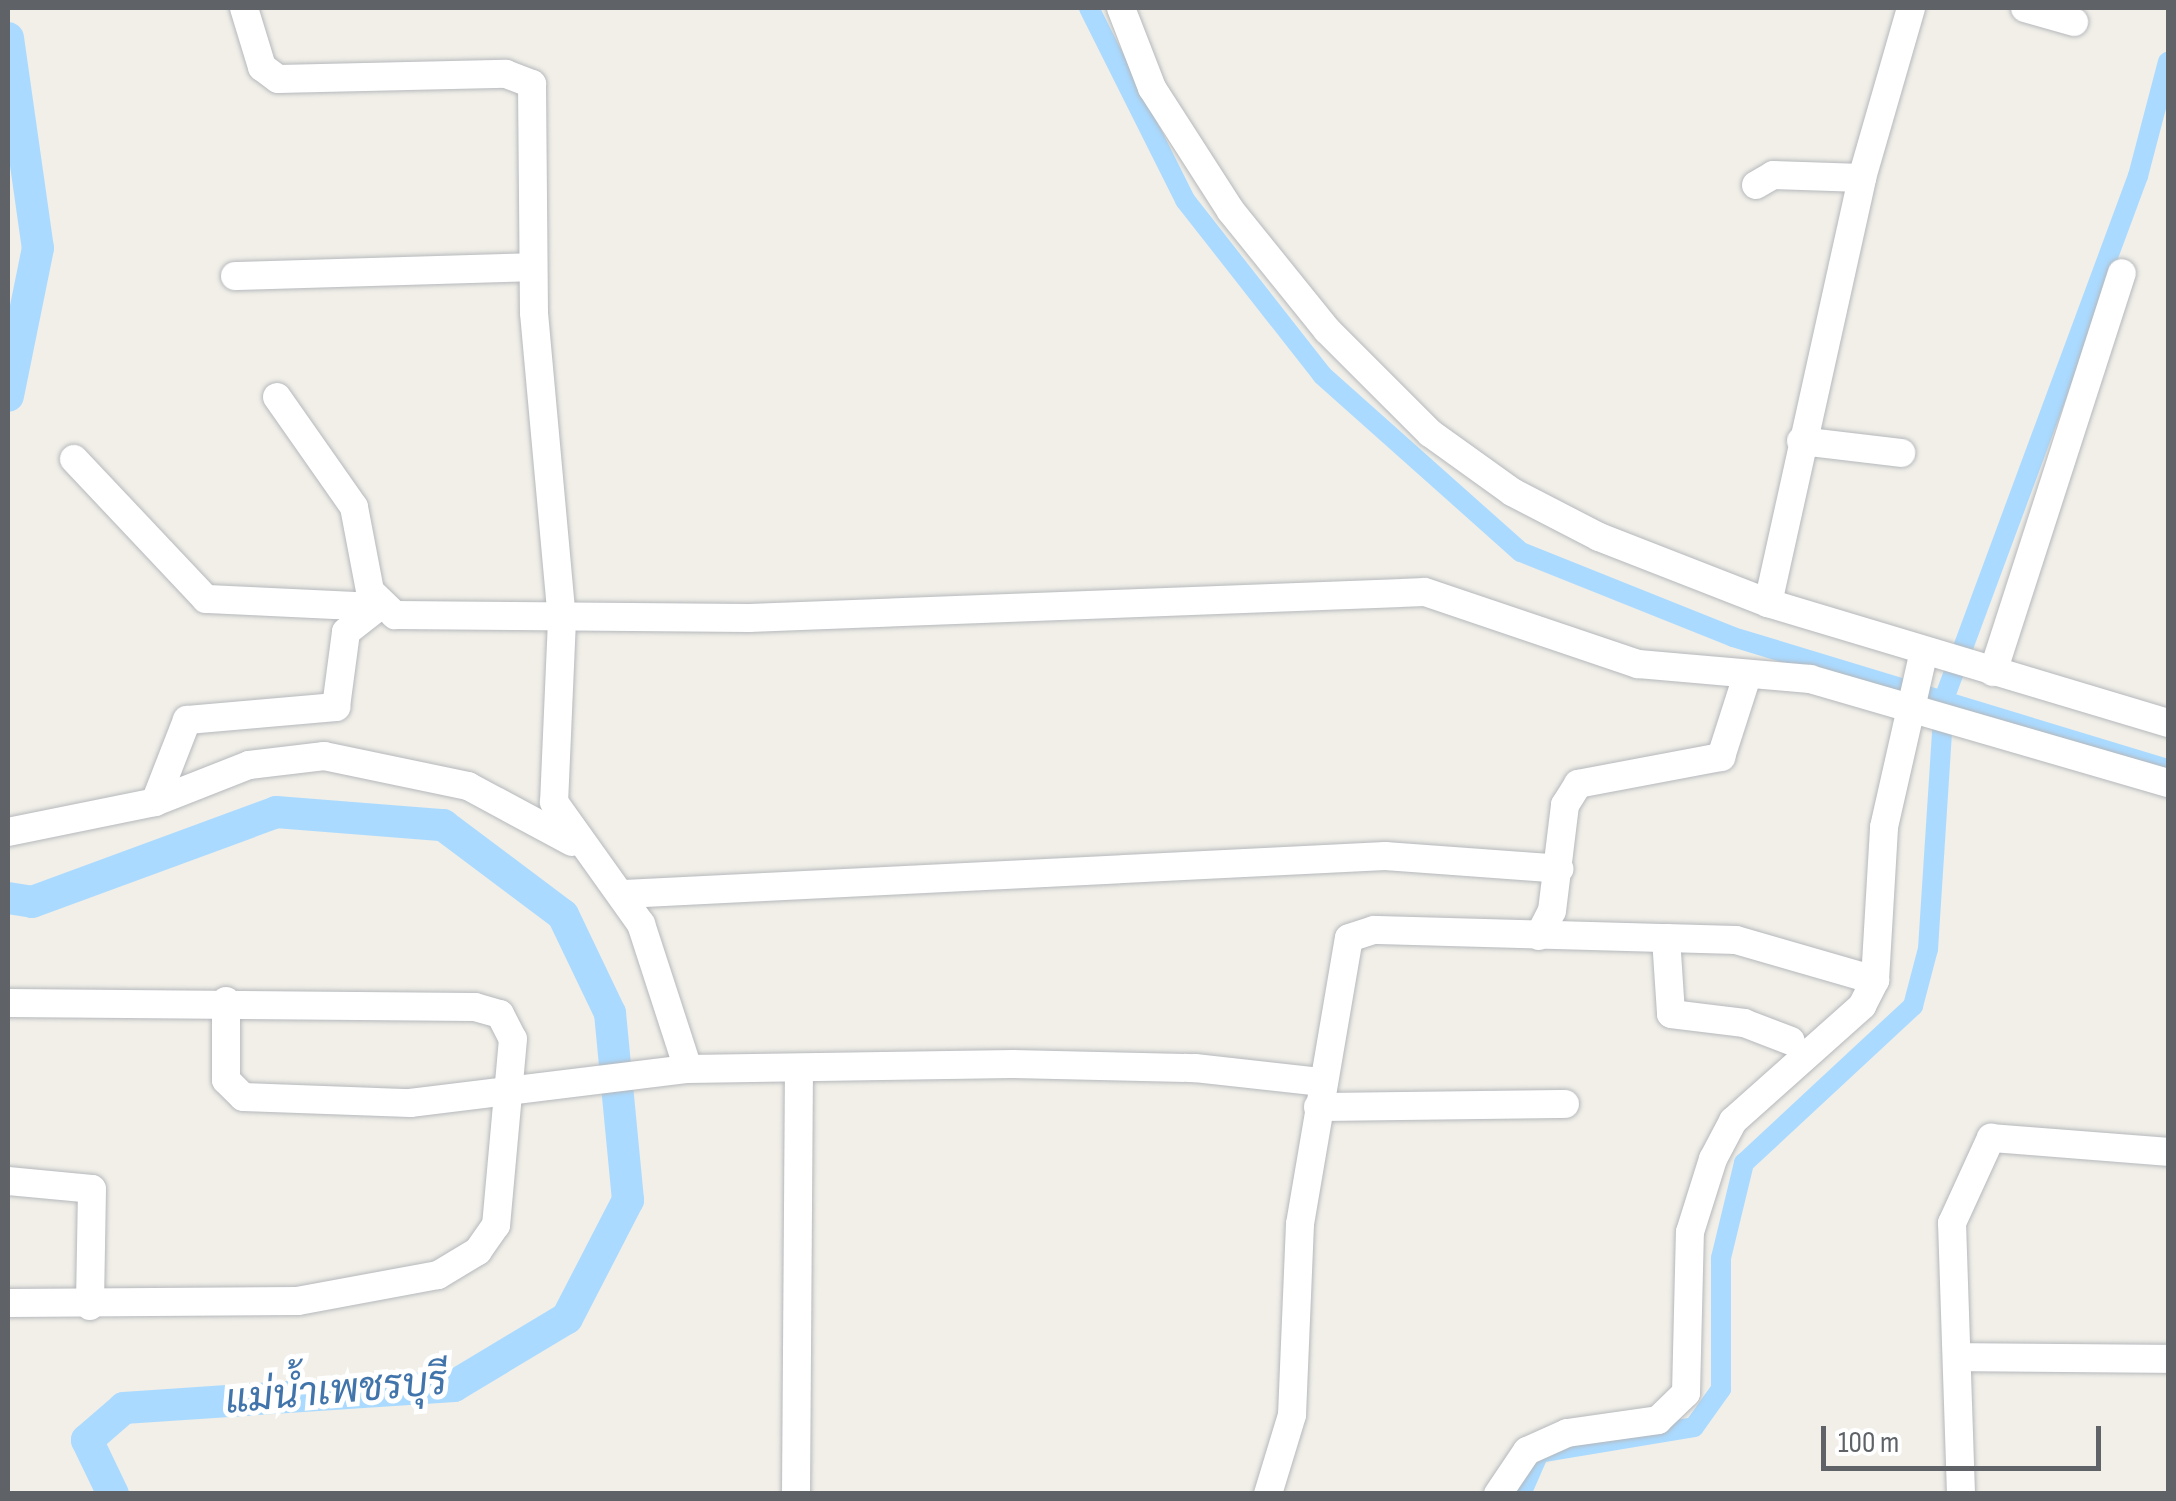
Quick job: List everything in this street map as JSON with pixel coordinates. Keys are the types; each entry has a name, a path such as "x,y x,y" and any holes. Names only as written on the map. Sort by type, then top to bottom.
{"street":[{"path":"244,8 262,68 278,79 506,74 532,84 532,267 562,620 554,802 578,845 624,894 658,965 688,1069"},
{"path":"1122,8 1152,88 1232,211 1327,330 1430,433 1599,537 1768,603 2168,723"},
{"path":"1768,603 1862,178 1911,8"},
{"path":"2025,8 2074,22"},
{"path":"1756,185 1773,175 1862,178"},
{"path":"234,276 532,267"},
{"path":"1989,670 2122,273"},
{"path":"277,396 354,507 378,607"},
{"path":"1801,441 1900,452"},
{"path":"74,460 206,599 378,607 407,617 562,620 1392,590 1447,597 1638,664 1746,679 1810,678 2168,783"},
{"path":"155,802 187,720 336,707 346,632 378,607"},
{"path":"1498,1494 1527,1452 1567,1433 1658,1420 1680,1406 1690,1232 1713,1159 1734,1120 1862,1006 1875,980 1884,827 1932,654"},
{"path":"1539,936 1560,869 1565,805 1578,784 1721,757 1746,679"},
{"path":"8,832 155,802 249,765 360,758 468,786 578,845"},
{"path":"624,894 1386,856 1560,869"},
{"path":"1268,1494 1292,1415 1300,1224 1349,938 1374,930 1736,940 1875,980"},
{"path":"1666,938 1670,1014 1744,1024 1790,1042"},
{"path":"226,1001 226,1080 243,1097 410,1102 688,1069 1125,1064 1320,1095 1565,1104"},
{"path":"8,1003 226,1001 494,1010 512,1031 496,1225 478,1251 438,1275 334,1298 90,1306 8,1303"},
{"path":"796,1494 799,1070"},
{"path":"1961,1494 1952,1223 1991,1138 2168,1152"},
{"path":"8,1181 92,1189 90,1306"},
{"path":"1957,1357 2168,1359"}],"waterway":[{"path":"1089,8 1185,200 1322,375 1521,552 1733,637 2168,769"},
{"name":"แม่น้ำเพชรบุรี","path":"8,38 38,248 8,396"},
{"path":"1521,1494 1539,1453 1694,1427 1721,1389 1721,1258 1744,1163 1913,1006 1928,949 1944,699 2138,176 2168,62"},
{"name":"แม่น้ำเพชรบุรี","path":"8,898 32,902 276,812 443,825 563,915 610,1013 628,1200 567,1318 454,1386 124,1408 87,1440 113,1494"}]}
